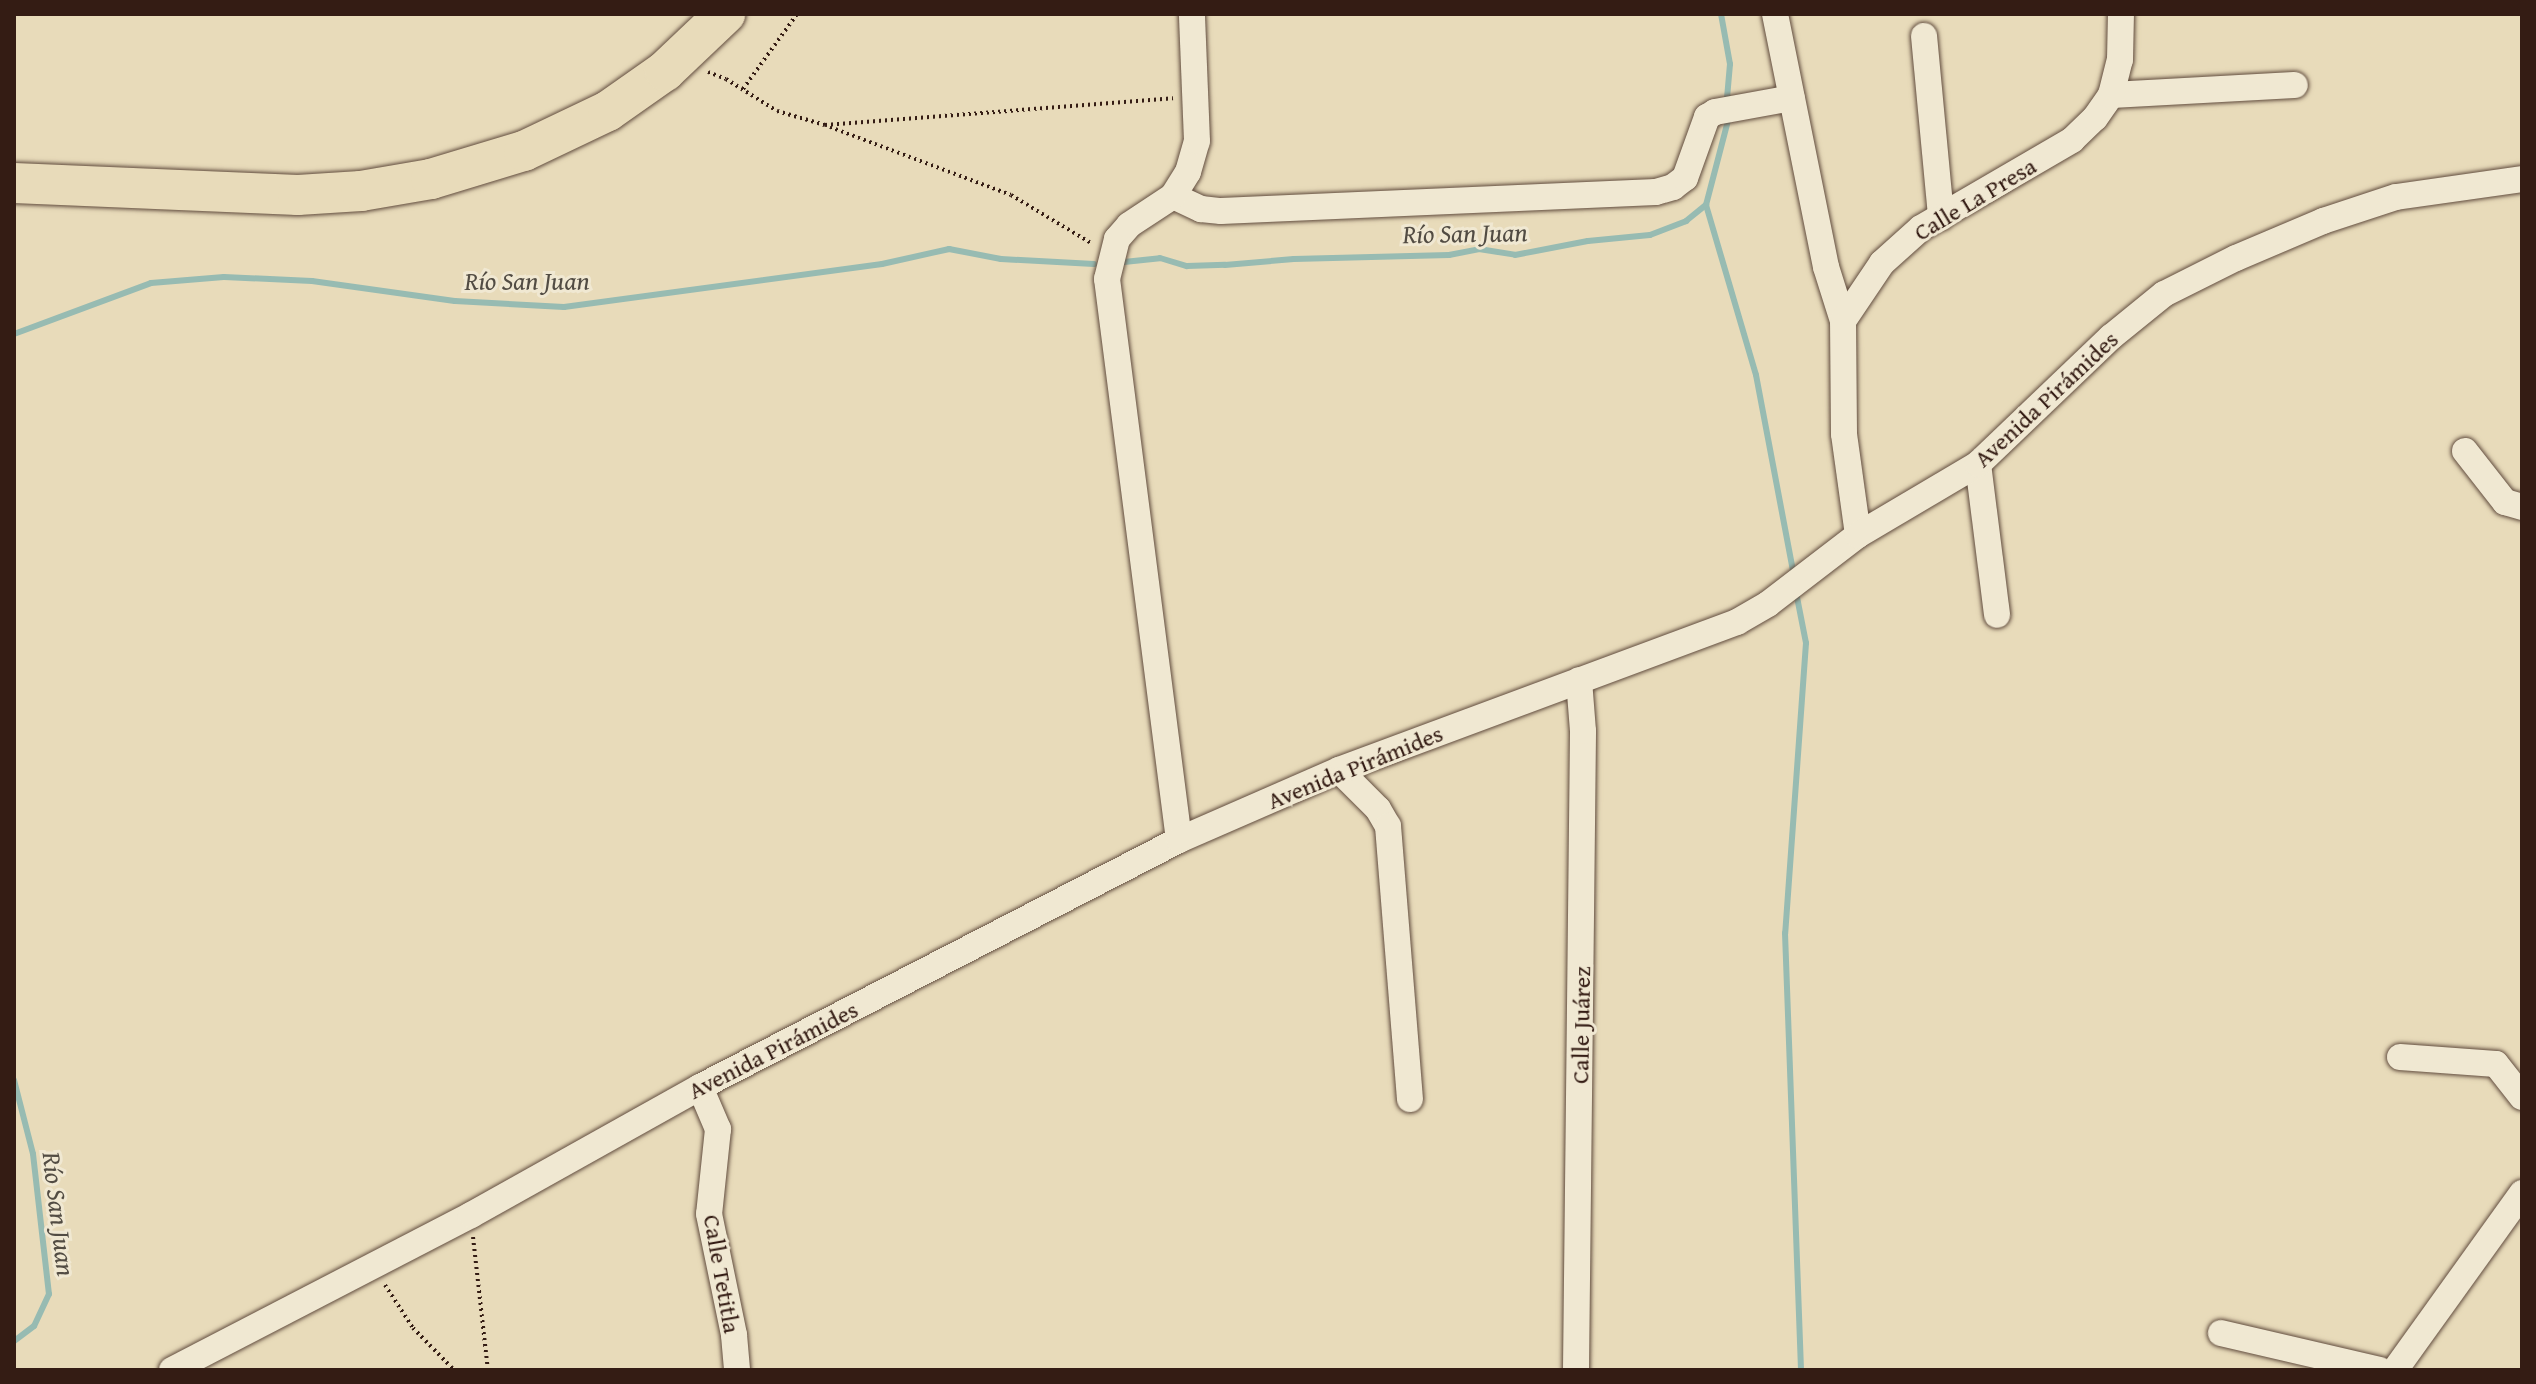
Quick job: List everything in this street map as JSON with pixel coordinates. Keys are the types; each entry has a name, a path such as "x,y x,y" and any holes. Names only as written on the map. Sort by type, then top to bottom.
{"highway":[{"path":"17,187 298,195 399,185 477,167 550,141 608,111 665,71 725,14"}],"street":[{"path":"1179,840 1108,297 1110,256 1117,239 1129,225 1173,196 1188,172 1197,141 1192,14"},
{"path":"1775,14 1826,267 1843,321 1844,434 1858,535"},
{"name":"Calle La Presa","path":"1843,321 1882,263 1921,228 2072,140 2095,118 2111,95 2120,60 2121,14"},
{"path":"1924,36 1941,217"},
{"path":"2111,95 2295,85"},
{"path":"1173,196 1201,209 1221,211 1656,192 1673,187 1685,178 1707,117 1715,112 1792,98"},
{"name":"Avenida Pirámides","path":"172,1370 208,1362 373,1267 700,1087 1179,840 1339,770 1737,622 1768,604 1858,535 1978,464 2047,403 2111,337 2164,294 2236,258 2323,221 2396,197 2522,179"},
{"path":"2465,451 2505,502 2522,507"},
{"path":"1978,464 1997,615"},
{"name":"Calle Juárez","path":"1576,1370 1583,731 1579,680"},
{"path":"1339,770 1378,809 1388,826 1410,1099"},
{"path":"2400,1057 2496,1064 2522,1097"},
{"name":"Calle Tetitla","path":"700,1087 718,1129 709,1214 734,1335 737,1370"},
{"path":"2395,1370 2522,1193"},
{"path":"2221,1333 2380,1370"}],"path":[{"path":"743,89 797,14"},
{"path":"665,71 675,78 715,73 777,111 825,125 1011,195 1066,225 1110,256"},
{"path":"825,125 1196,97"},
{"path":"471,1215 488,1370"},
{"path":"373,1267 413,1328 454,1370"}],"waterway":[{"name":"Río San Juan","path":"1721,14 1730,64 1727,101"},
{"name":"Río San Juan","path":"1124,262 1160,258 1187,266 1225,265 1294,259 1449,255 1479,249 1515,255 1588,241 1650,235 1686,221 1706,205 1729,117"},
{"path":"1706,205 1756,375 1794,577"},
{"name":"Río San Juan","path":"14,334 151,283 224,277 312,281 455,301 564,307 882,264 949,249 1001,259 1094,264"},
{"path":"1796,592 1806,643 1785,933 1801,1370"},
{"name":"Río San Juan","path":"14,1080 33,1154 49,1294 34,1326 14,1341"}]}
